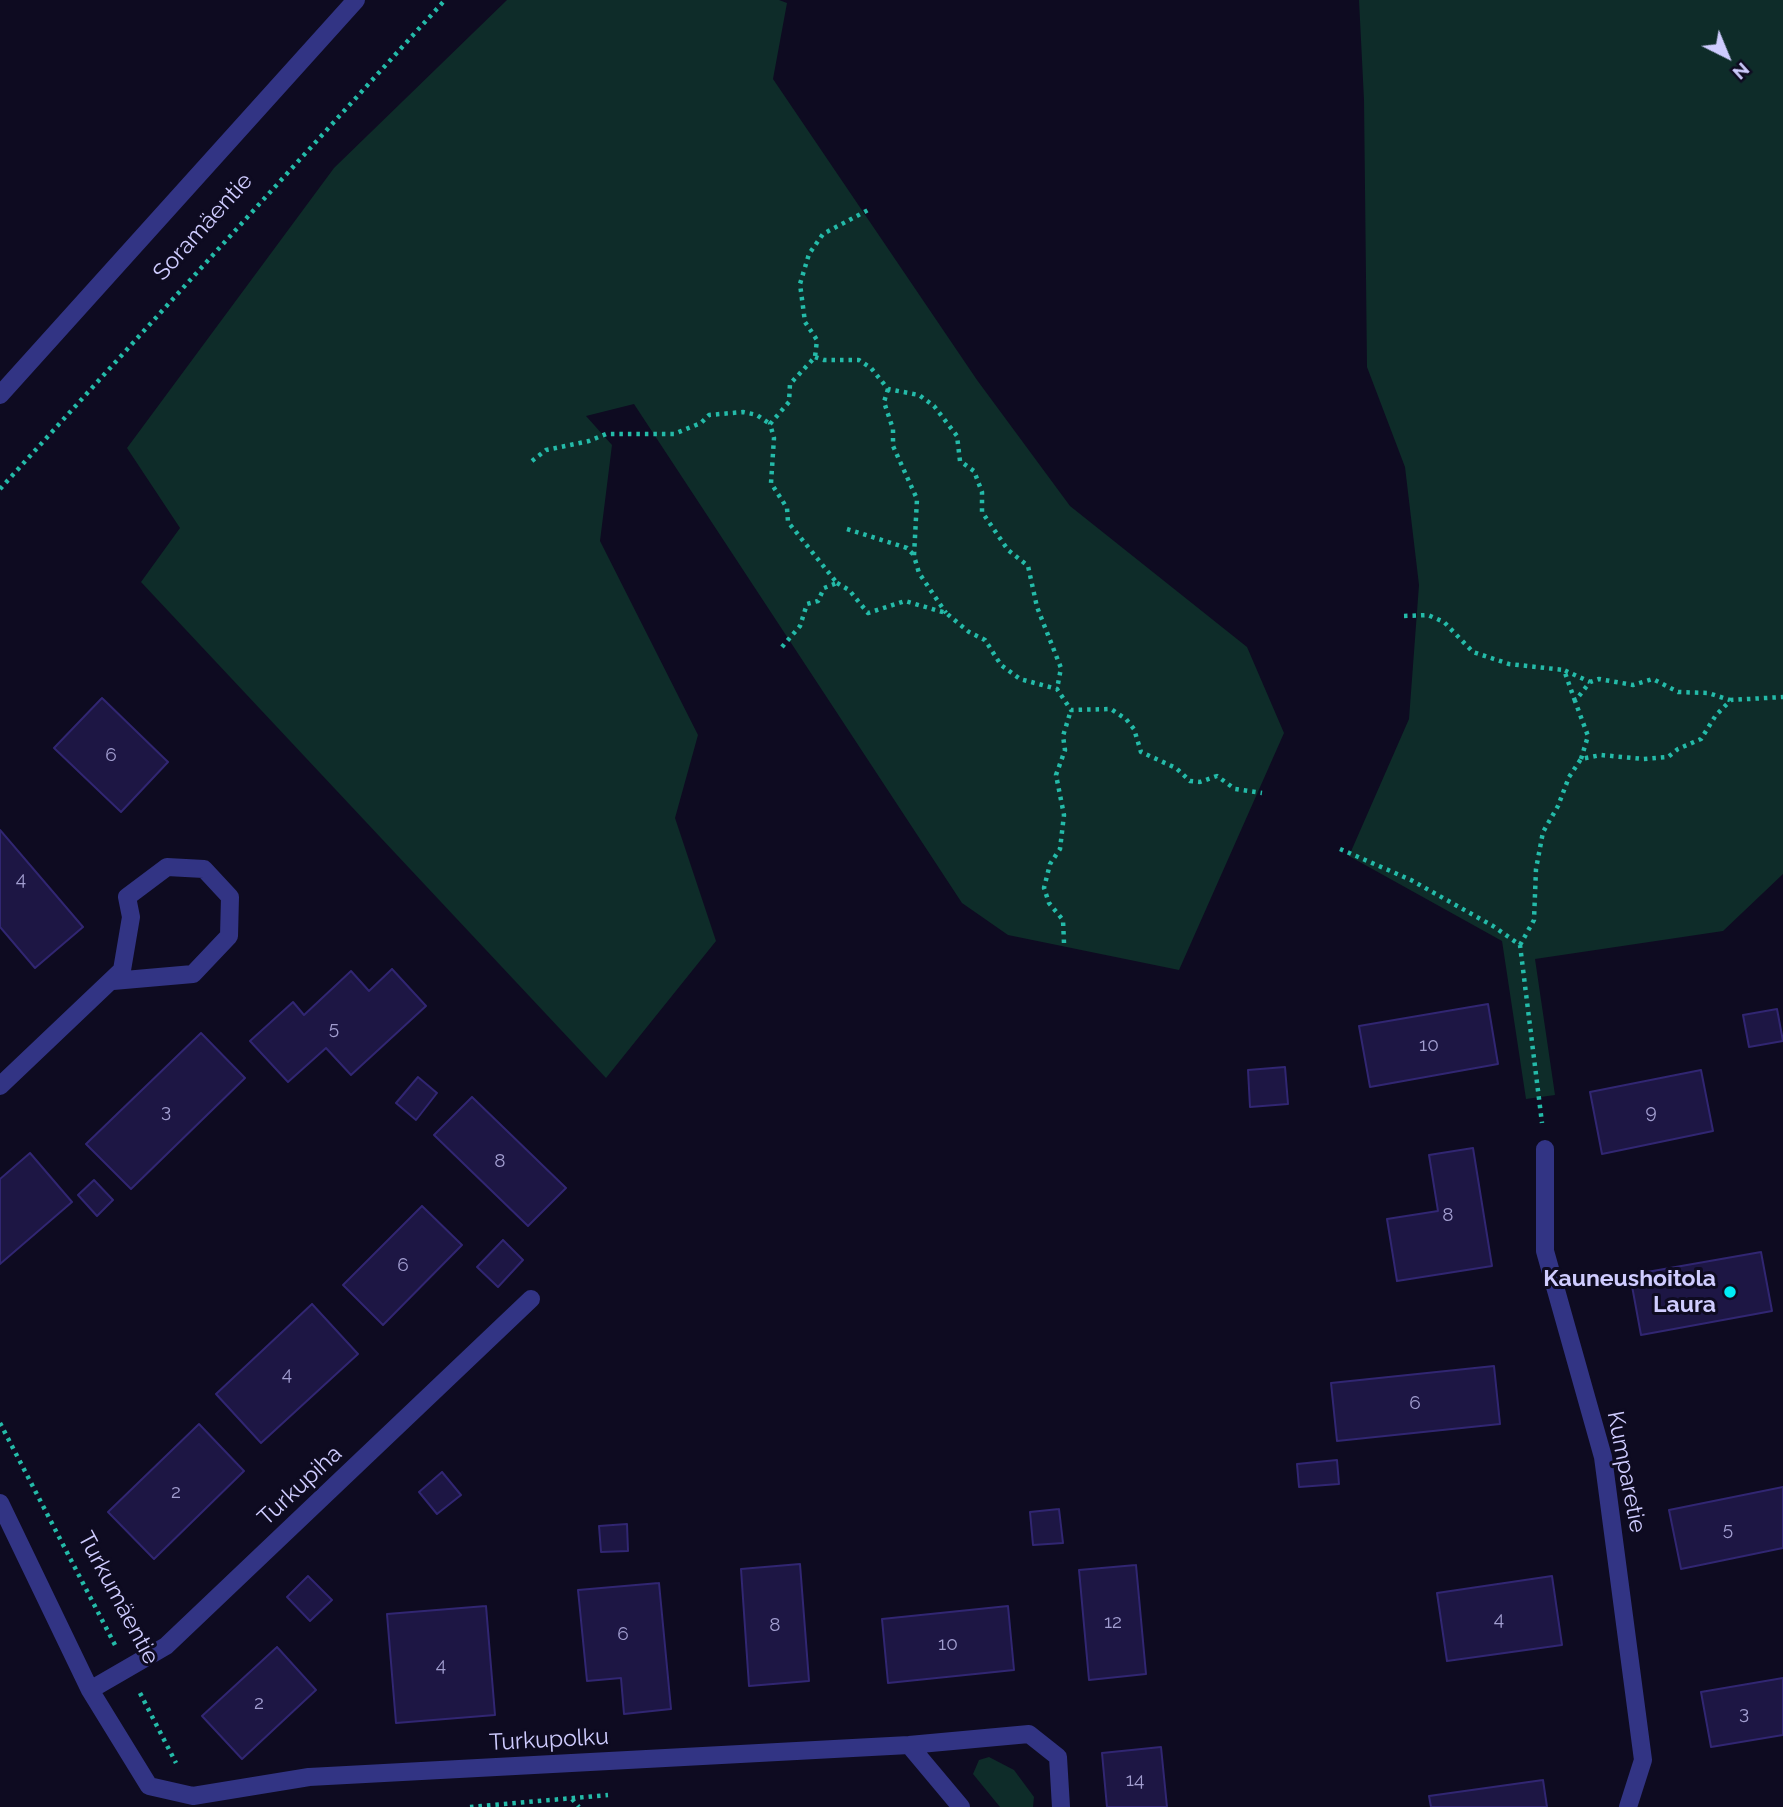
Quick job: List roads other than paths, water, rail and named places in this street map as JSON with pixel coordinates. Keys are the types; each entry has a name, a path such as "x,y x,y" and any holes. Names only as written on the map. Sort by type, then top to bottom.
{"street":[{"name":"Soramäentie","path":"0,395 356,0"},
{"path":"0,1086 122,970 131,917 127,897 167,867 204,869 230,897 229,936 193,974 113,981"},
{"name":"Kumparetie","path":"1545,1149 1545,1251 1603,1457 1643,1760 1628,1807"},
{"name":"Turkupiha","path":"90,1690 166,1646 531,1299"},
{"path":"0,1503 90,1690"},
{"name":"Turkupolku","path":"90,1690 149,1786 193,1796 309,1777 909,1745 1029,1734 1058,1757 1061,1807"},
{"path":"909,1745 961,1807"}],"place":[{"name":"Kauneushoitola Laura","path":"1730,1292"}]}
